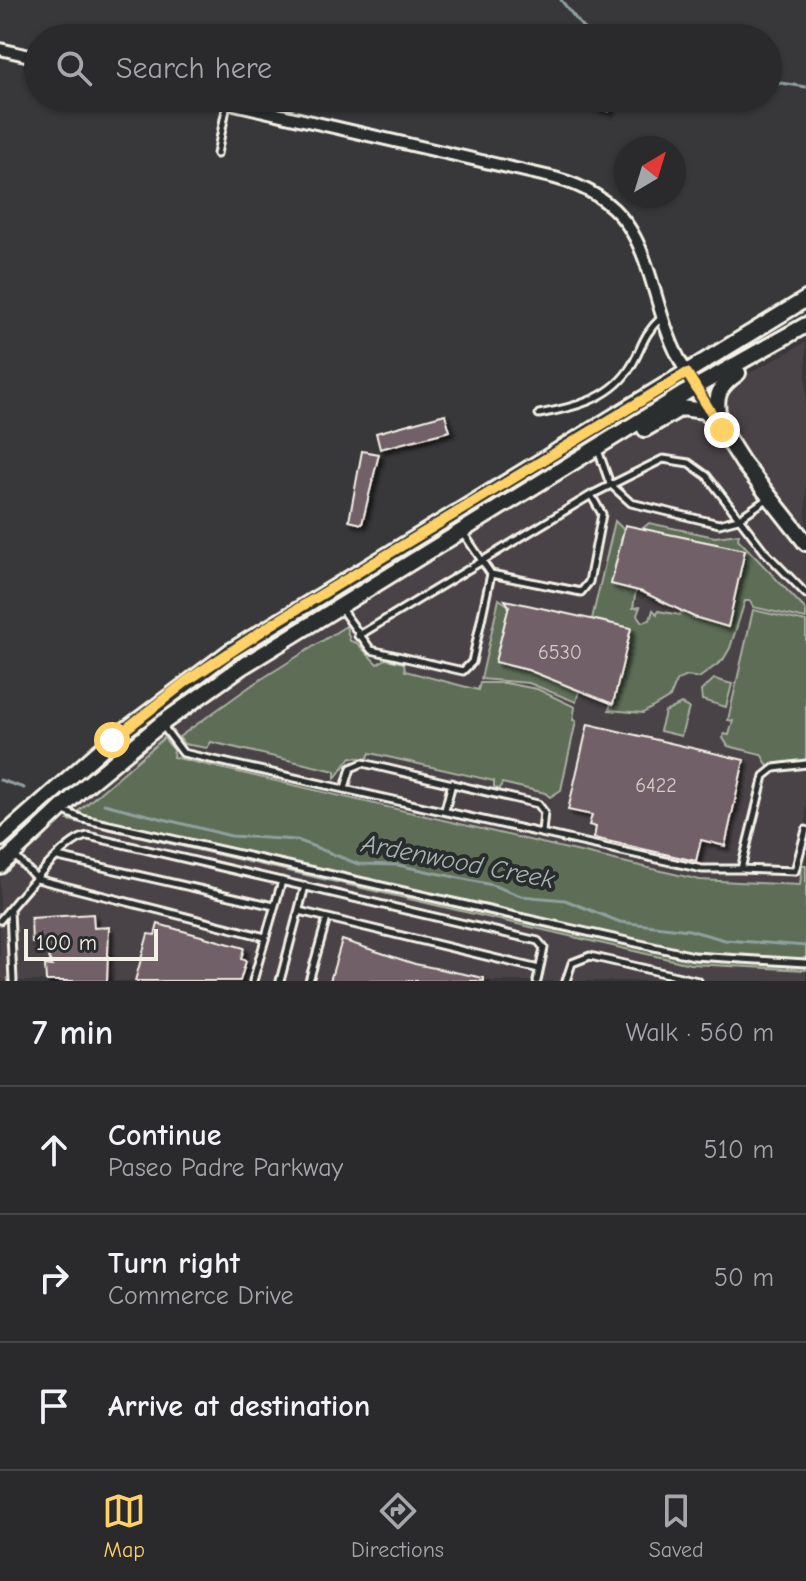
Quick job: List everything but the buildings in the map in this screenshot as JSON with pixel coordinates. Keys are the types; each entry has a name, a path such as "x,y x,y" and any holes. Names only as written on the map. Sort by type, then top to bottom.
{"main road":[{"path":"0,839 121,732 229,652 806,299"},
{"path":"0,866 60,808 161,724 240,668 339,604 695,387 806,325"},
{"path":"722,430 716,401 721,385 762,358 764,350"},
{"path":"687,373 768,499 806,543"},
{"path":"629,430 639,432 681,408 690,407 705,411 722,430"}],"street":[{"path":"0,49 24,55"},
{"path":"266,112 555,178 591,192 623,219 637,237 646,257 661,318 687,373"}],"lane":[{"path":"217,154 225,112"},
{"path":"539,414 582,406 627,373 644,333 661,318"},
{"path":"597,449 610,484 631,503 719,524 738,519 768,499"},
{"path":"358,636 610,484 656,461 676,459 695,466 707,476 738,519 806,594"},
{"path":"461,530 491,574 578,592 585,590 602,514 591,495"},
{"path":"339,604 358,636 374,651 463,671 472,662 491,574"},
{"path":"161,724 183,753 702,869 795,871 806,830"},
{"path":"345,788 348,772 358,763 452,783 541,806 544,812 542,832"},
{"path":"741,869 764,776 774,768 806,764"},
{"path":"445,810 452,783"},
{"path":"60,808 83,819 694,956 806,963"},
{"path":"0,920 58,857 78,839 88,836 538,941 544,948 537,981"},
{"path":"12,853 37,879 265,937"},
{"path":"58,857 274,906"},
{"path":"253,981 282,881"},
{"path":"280,981 305,886"},
{"path":"10,909 13,981"},
{"path":"299,911 539,969"},
{"path":"309,981 327,918"},
{"path":"566,981 572,963 590,956 698,981"}],"shaded area":[{"path":"806,342 806,981 0,981 0,879 87,791 249,669 609,450"}],"green space":[{"path":"615,521 624,530 611,584 636,590 633,608 640,607 637,615 642,622 650,620 653,610 657,614 658,611 680,615 681,611 728,627 745,550 642,529 649,523 715,537 739,534 738,539 806,610 806,619 753,607 750,601 745,601 723,660 699,678 688,676 677,680 670,697 643,713 609,710 631,628 592,619"},
{"path":"499,599 509,606 495,662 528,670 579,691 576,702 529,683 481,679"},
{"path":"753,610 806,622 806,761 768,766 761,754 728,746 723,738 724,734 729,735 733,721 728,720"},
{"path":"346,626 350,641 357,643 377,664 386,659 404,663 405,671 478,690 480,683 505,683 537,689 575,707 573,720 576,721 561,790 550,797 545,793 502,783 500,789 494,788 494,781 370,753 367,759 351,757 335,778 335,771 211,742 207,748 184,744 179,737 252,685"},
{"path":"714,679 732,684 726,707 702,700 701,691"},
{"path":"681,704 689,708 681,736 660,731 665,712"},
{"path":"164,738 174,750 173,757 700,880 800,885 802,865 806,865 806,970 690,964 68,820"}],"waterway":[{"path":"561,0 580,24"},
{"path":"782,83 806,87"},
{"name":"Ardenwood Creek","path":"0,780 24,788"},
{"name":"Ardenwood Creek","path":"104,804 231,836 297,840 358,864 398,865 492,885 521,896 565,900 620,922 689,930 725,940 806,946"}],"route":[{"path":"112,740 188,680 271,625 687,373 722,430"}]}
